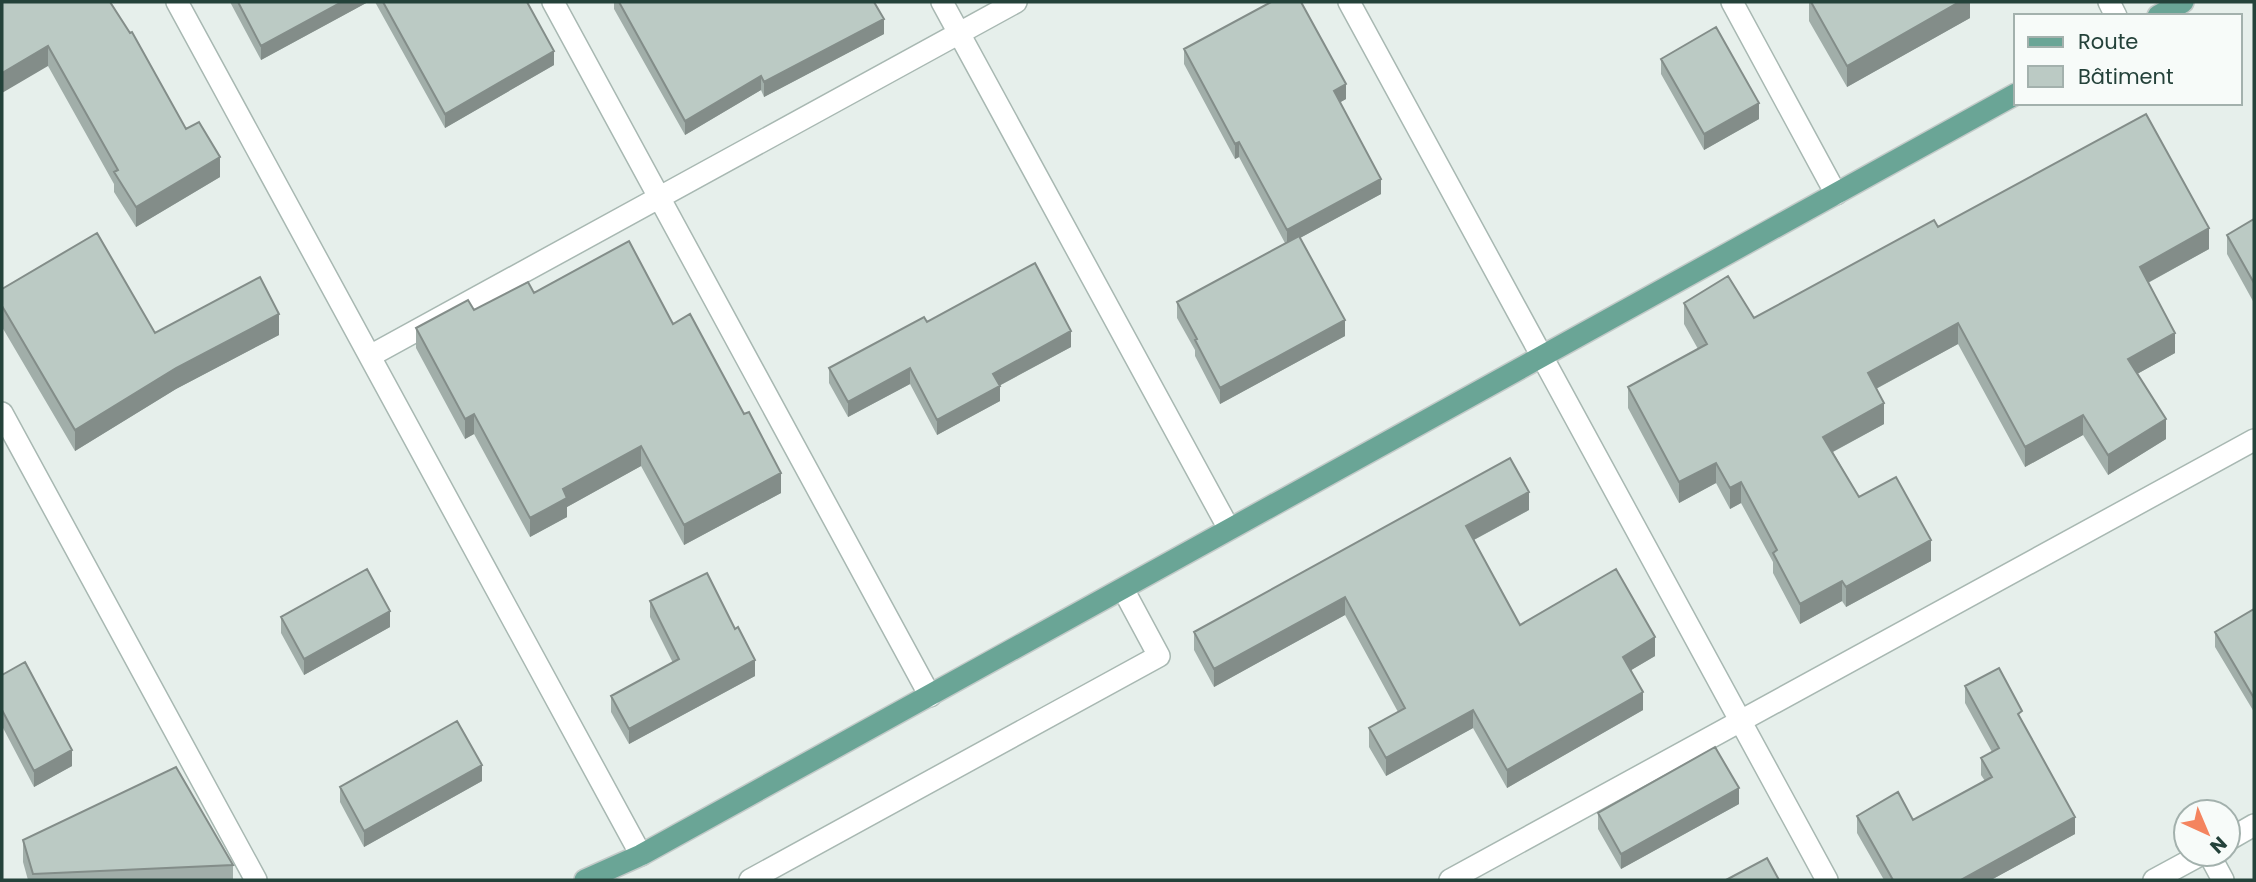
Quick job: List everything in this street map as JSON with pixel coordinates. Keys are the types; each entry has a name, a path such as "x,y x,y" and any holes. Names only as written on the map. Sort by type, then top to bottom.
{"main road":[{"path":"2162,14 2183,2"},
{"path":"585,880 641,855 2014,95"}],"street":[{"path":"177,2 641,855"},
{"path":"553,2 930,696"},
{"path":"942,2 1229,530"},
{"path":"370,356 1016,2"},
{"path":"1349,2 1827,880"},
{"path":"1732,2 1836,194"},
{"path":"2,413 256,880"},
{"path":"1450,880 2254,439"},
{"path":"750,880 1158,656 1123,589"},
{"path":"2154,880 2176,868"}],"building":[{"path":"2,2 110,2 130,33 132,32 186,129 199,122 220,157 136,207 114,172 118,170 48,46 2,73"},
{"path":"238,2 342,2 261,46"},
{"path":"383,2 527,2 554,51 445,114"},
{"path":"619,2 874,2 884,19 764,82 761,76 685,121"},
{"path":"1271,2 1301,2 1346,84 1334,91 1381,179 1287,230 1239,142 1235,144 1184,49"},
{"path":"1811,2 1959,2 1847,66"},
{"path":"1716,27 1759,103 1704,134 1661,59"},
{"path":"2146,114 2209,228 2140,267 2175,333 2128,359 2166,419 2108,455 2083,415 2025,447 1958,323 1868,373 1884,403 1823,437 1859,497 1896,477 1931,540 1846,587 1842,581 1800,604 1773,553 1777,550 1741,482 1730,488 1716,463 1679,482 1628,387 1707,344 1684,303 1728,276 1754,318 1934,220 1938,227"},
{"path":"2254,219 2254,283 2227,235"},
{"path":"97,233 155,333 260,277 279,314 176,368 75,430 2,306 2,289"},
{"path":"1299,236 1345,320 1220,388 1177,302"},
{"path":"629,241 673,324 690,314 744,414 749,412 781,473 684,525 641,446 563,489 567,498 530,518 474,414 465,419 416,328 468,300 474,310 528,282 534,293"},
{"path":"1035,263 1071,331 993,374 1000,386 937,420 910,368 848,402 829,368 924,317 927,322"},
{"path":"1510,458 1529,492 1466,526 1520,625 1616,569 1655,637 1623,657 1643,692 1507,770 1473,710 1386,758 1369,728 1405,708 1345,597 1214,669 1194,632"},
{"path":"367,569 390,611 304,659 281,617"},
{"path":"707,573 735,629 738,627 755,660 629,729 611,696 679,659 650,601"},
{"path":"2254,609 2254,698 2215,632"},
{"path":"25,662 72,750 34,771 2,710 2,675"},
{"path":"1999,668 2022,711 2018,714 2075,817 1961,880 1893,880 1857,816 1898,792 1913,820 1992,777 1981,758 1999,748 1965,686"},
{"path":"457,721 482,765 364,831 340,787"},
{"path":"1715,747 1739,788 1621,854 1598,813"},
{"path":"176,767 233,865 33,874 23,840"},
{"path":"1767,858 1779,880 1726,880"}]}
